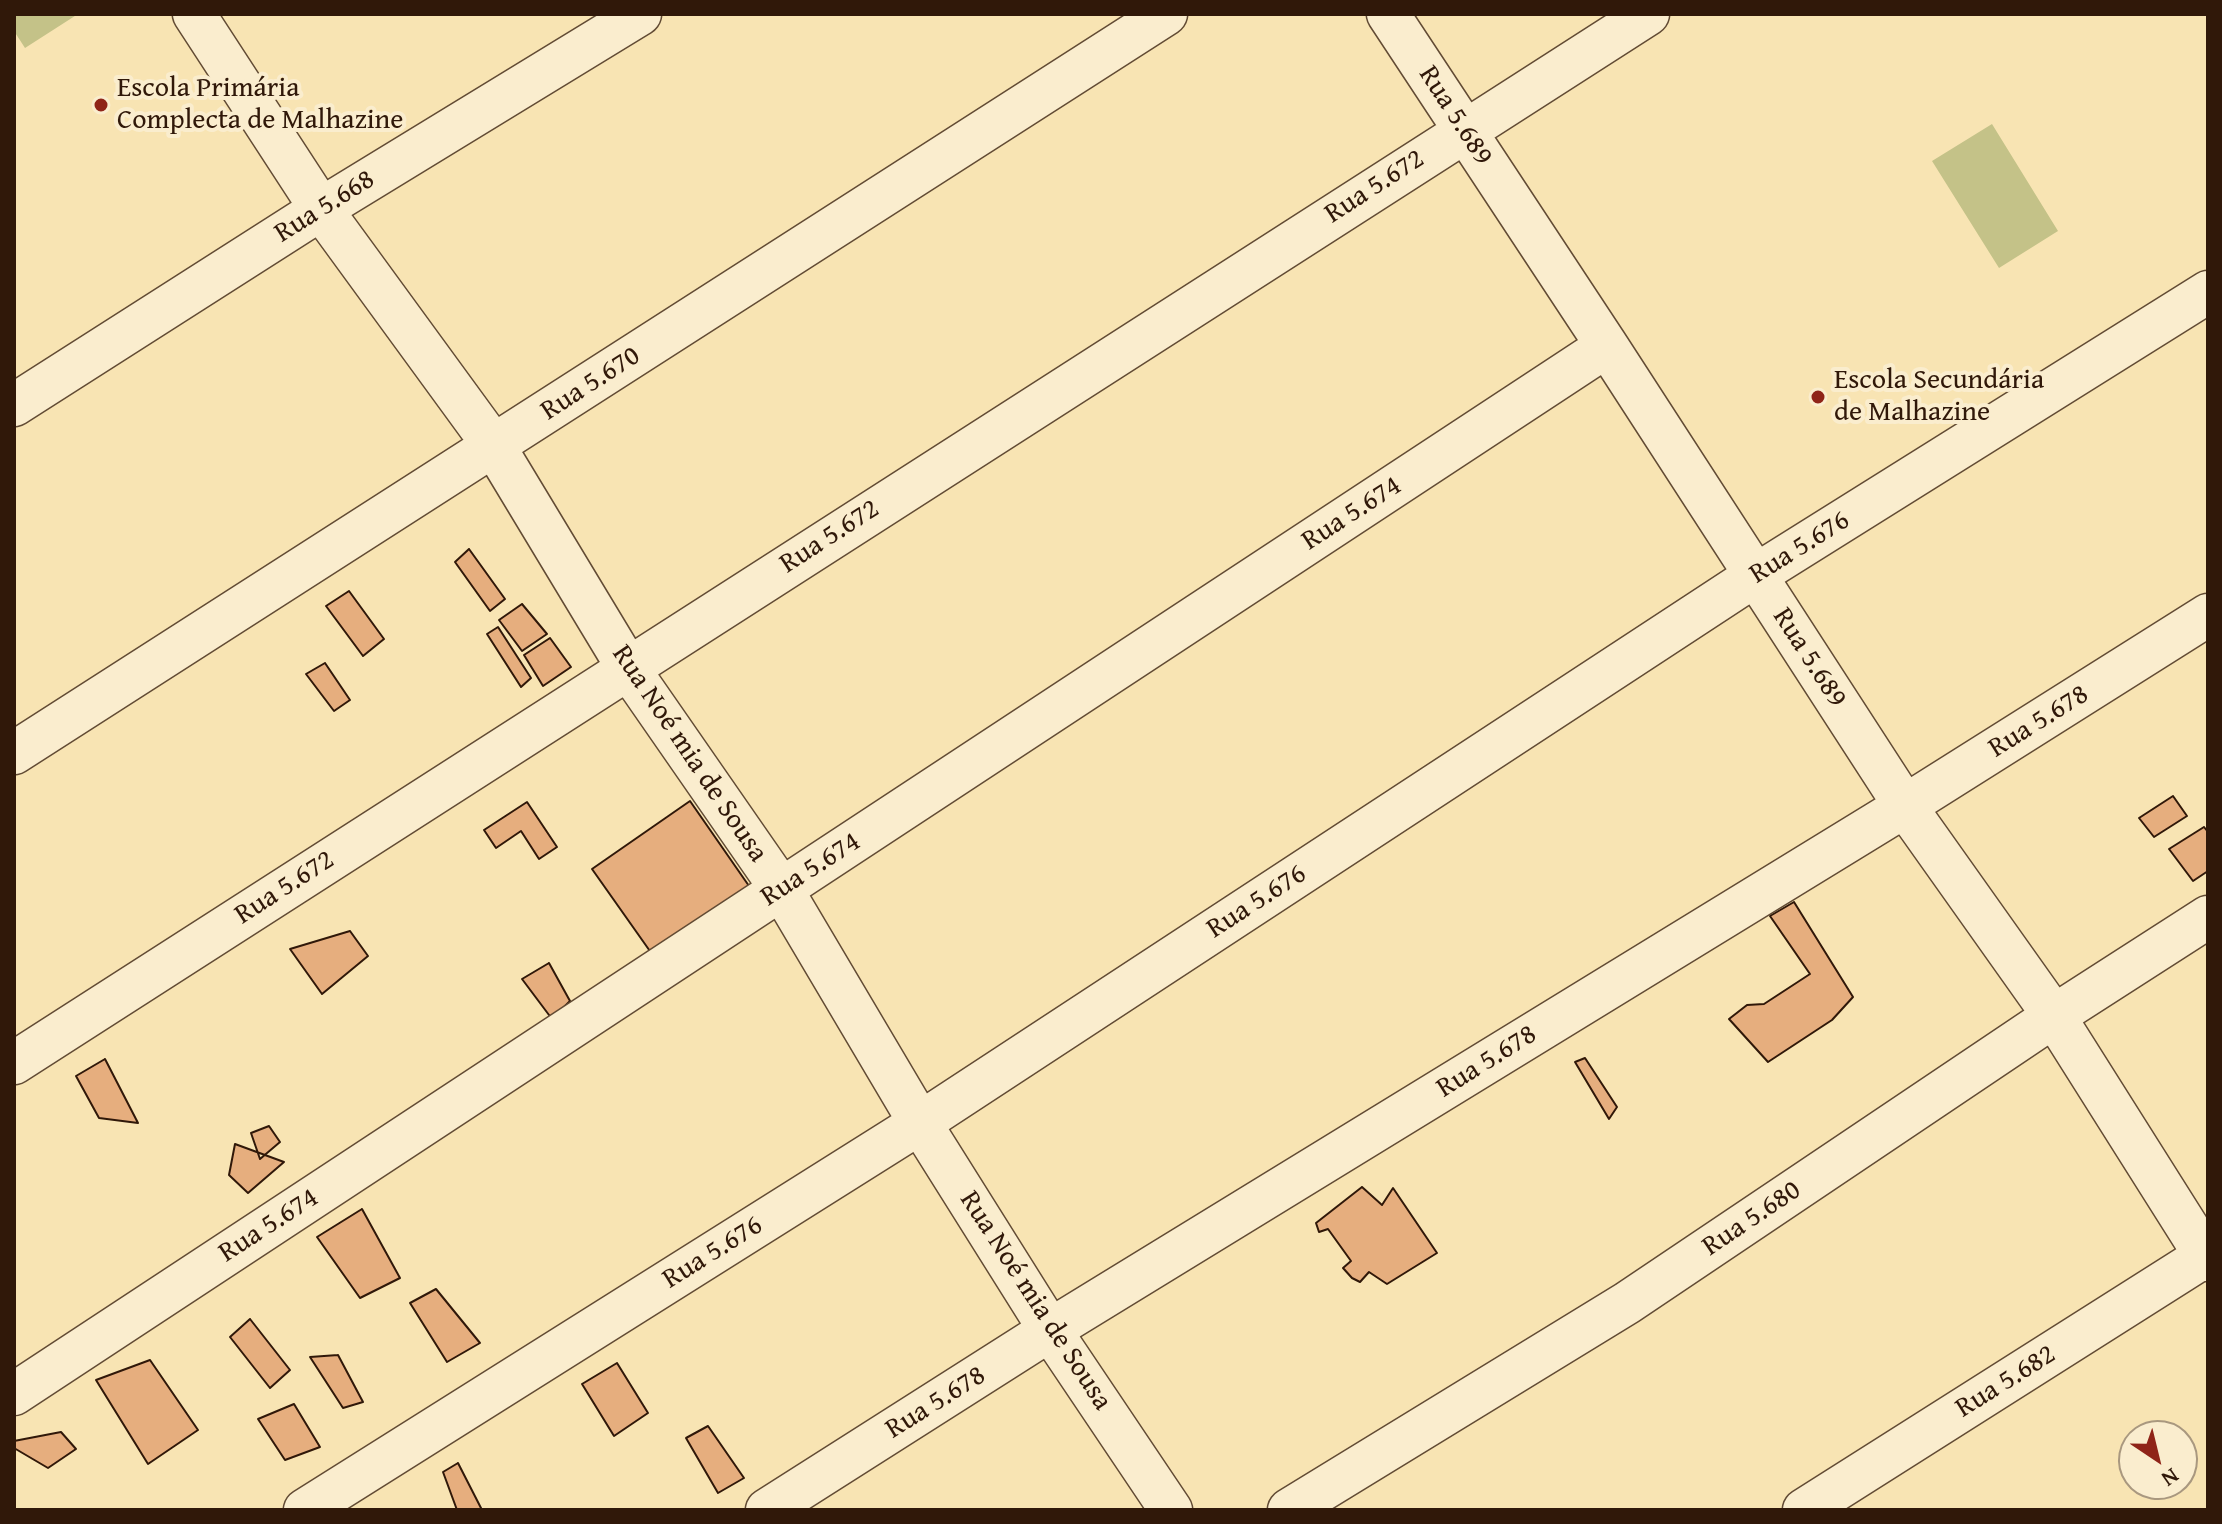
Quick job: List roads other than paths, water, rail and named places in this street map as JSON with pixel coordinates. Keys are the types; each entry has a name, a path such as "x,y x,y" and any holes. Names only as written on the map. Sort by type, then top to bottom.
{"street":[{"name":"Rua Noé mia de Sousa","path":"194,14 321,209 494,446 628,668 782,890 920,1123 1050,1330 1171,1510"},
{"name":"Rua 5.668","path":"14,405 321,209 640,14"},
{"name":"Rua 5.670","path":"14,753 1166,14"},
{"name":"Rua 5.689","path":"1388,14 1905,806 2054,1016 2207,1257"},
{"name":"Rua 5.672","path":"14,1063 1648,14"},
{"name":"Rua 5.676","path":"305,1510 920,1123 1756,575 2208,292"},
{"name":"Rua 5.674","path":"14,1394 1607,346"},
{"name":"Rua 5.678","path":"767,1510 1050,1330 1905,806 2208,615"},
{"name":"Rua 5.680","path":"1289,1510 1627,1303 2054,1016 2208,917"},
{"name":"Rua 5.682","path":"1804,1510 2207,1257"}],"place":[{"name":"Escola Primária Complecta de Malhazine","path":"101,105"},
{"name":"Escola Secundária de Malhazine","path":"1818,397"}]}
